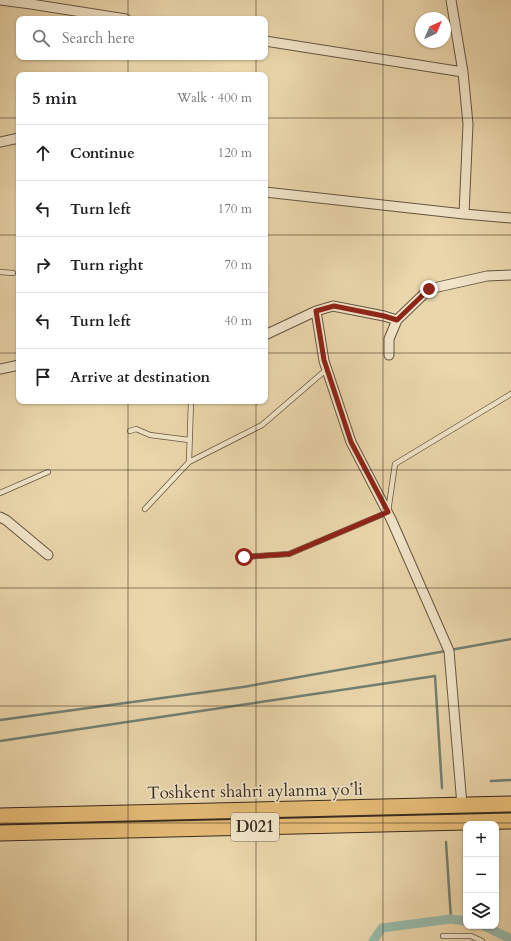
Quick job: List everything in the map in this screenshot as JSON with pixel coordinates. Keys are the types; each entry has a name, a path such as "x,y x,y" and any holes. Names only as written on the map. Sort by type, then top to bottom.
{"highway":[{"name":"Toshkent shahri aylanma yoʻli","path":"0,816 511,804"},
{"path":"107,813 112,822 107,830"},
{"name":"Toshkent shahri aylanma yoʻli","path":"0,833 511,821"}],"street":[{"path":"0,0 31,2 109,16"},
{"path":"451,0 463,72 468,124 464,214"},
{"path":"268,41 463,72"},
{"path":"0,142 16,139"},
{"path":"268,192 511,218"},
{"path":"390,355 389,339 397,320 429,289 487,276 511,275"},
{"path":"268,334 316,311 334,306 397,320"},
{"path":"316,311 324,360 351,442 388,512 448,649 462,805"},
{"path":"0,369 16,366"},
{"path":"0,517 6,520 48,555"}],"lane":[{"path":"0,272 12,273"},
{"path":"145,509 189,462 262,425 327,368"},
{"path":"244,557 289,554 388,512 395,464 511,394"},
{"path":"189,462 191,404"},
{"path":"130,431 136,429 150,435 189,440"},
{"path":"0,493 48,472"},
{"path":"443,936 471,936 482,941"}],"waterway":[{"path":"450,650 511,639"},
{"path":"0,720 243,687 446,651"},
{"path":"0,741 435,676 442,788"},
{"path":"491,781 511,780"},
{"path":"446,842 451,919"},
{"path":"373,941 382,928 451,919 463,921"},
{"path":"490,929 511,939"}],"route":[{"path":"244,557 289,554 388,512 351,442 324,360 316,311 334,306 397,320 429,289"}]}
